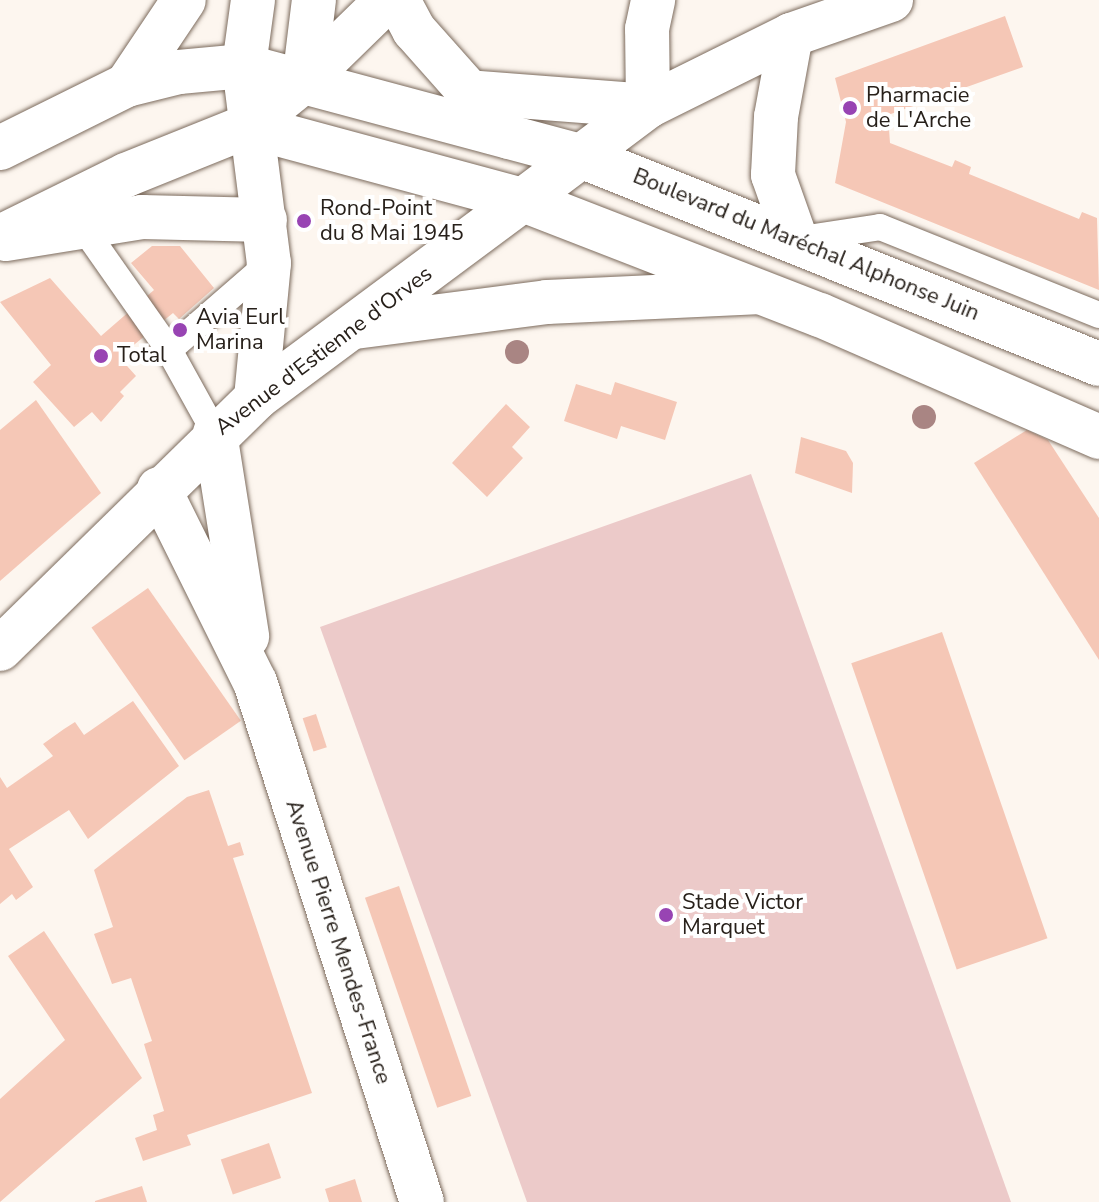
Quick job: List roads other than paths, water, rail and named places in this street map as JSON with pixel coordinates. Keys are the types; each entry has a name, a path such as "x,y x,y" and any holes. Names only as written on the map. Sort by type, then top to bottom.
{"street":[{"path":"127,85 184,0"},
{"path":"253,0 244,66 248,126 265,220 269,263 256,398"},
{"path":"304,81 314,0"},
{"path":"0,239 126,175 248,126 304,81 387,0"},
{"path":"398,0 414,30 509,137 521,166 523,200"},
{"path":"466,92 648,106 647,29 653,0"},
{"name":"Avenue d'Estienne d'Orves","path":"0,649 215,433 256,398 648,106 791,35 891,0"},
{"path":"791,35 776,117 773,175 796,240"},
{"path":"0,148 127,85 179,72 244,66 509,137"},
{"path":"248,126 523,200 760,292 1097,435"},
{"name":"Boulevard du Maréchal Alphonse Juin","path":"509,137 581,156 1099,364"},
{"path":"0,239 142,217 265,220"},
{"path":"352,328 547,302 760,292"},
{"path":"215,433 255,682"},
{"path":"159,489 255,682"},
{"name":"Avenue Pierre Mendes-France","path":"255,682 422,1202"}],"lane":[{"path":"82,226 169,350 215,433"},
{"path":"796,240 880,227 1099,315"},
{"path":"169,350 269,263"}],"place":[{"name":"Pharmacie de L'Arche","path":"850,108"},
{"name":"Rond-Point du 8 Mai 1945","path":"304,221"},
{"name":"Avia Eurl Marina","path":"180,330"},
{"name":"Total","path":"101,356"},
{"name":"Stade Victor Marquet","path":"666,915"}]}
